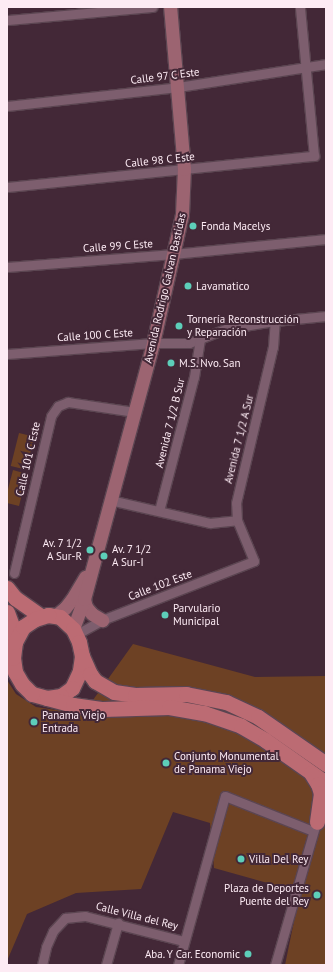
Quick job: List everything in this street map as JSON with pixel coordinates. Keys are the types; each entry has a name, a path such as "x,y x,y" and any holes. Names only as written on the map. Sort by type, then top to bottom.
{"main road":[{"path":"7,588 15,598 48,616 64,620 75,631 82,656 90,674 95,681 114,692 128,694 186,694 226,702 258,717 326,764"},
{"path":"7,612 12,626 15,642 15,672 22,684 32,694 73,705 103,709 169,707 204,713 241,726 265,740 326,783"},
{"path":"15,642 23,627 48,616"},
{"path":"47,698 61,696 72,688 80,671 82,656"},
{"path":"226,702 326,773"},
{"path":"310,772 318,784 321,814"}],"street":[{"path":"7,20 152,7"},
{"name":"Avenida Rodrigo Galvan Bastidas","path":"75,631 153,343 182,214 184,169 170,7"},
{"path":"300,7 305,68"},
{"name":"Calle 97 C Este","path":"7,106 178,87 326,64"},
{"name":"Calle 98 C Este","path":"7,187 314,156 305,68"},
{"name":"Calle 99 C Este","path":"7,267 173,254 326,239"},
{"name":"Calle 100 C Este","path":"7,354 153,343 189,343 226,329 275,321 326,316"},
{"name":"Avenida 7 1/2 A Sur","path":"254,561 237,520 236,503 273,347 275,321"},
{"name":"Avenida 7 1/2 B Sur","path":"160,512 194,377 200,340"},
{"name":"Calle 101 C Este","path":"14,572 51,416 58,406 68,402 135,412"},
{"path":"110,500 210,523 237,520"},
{"name":"Calle 102 Este","path":"75,631 254,561"},
{"name":"Avenida Rodrigo Galvan Bastidas","path":"48,616 65,608 94,562"},
{"path":"84,599 86,607 92,614 102,620"},
{"name":"Calle Villa del Rey","path":"178,965 225,796 321,814"},
{"path":"275,965 321,814"},
{"name":"Calle Villa del Rey","path":"42,965 46,947 54,931 65,918 85,916 118,923 184,941"},
{"path":"106,965 118,923"}],"shaded area":[{"path":"19,433 35,437 26,470 11,466"},
{"path":"13,470 27,474 19,506 7,503 7,493"},
{"name":"Conjunto Monumental de Panama Viejo","path":"133,644 255,677 326,676 326,965 285,965 300,892 214,868 210,823 173,812 141,889 76,893 27,914 7,961 7,680 16,694 36,707 83,714"}],"place":[{"name":"Fonda Macelys","path":"193,226"},
{"name":"Lavamatico","path":"188,286"},
{"name":"Tornería Reconstrucción y Reparación","path":"179,326"},
{"name":"M.S. Nvo. San","path":"171,363"},
{"name":"Av. 7 1/2 A Sur-R","path":"90,550"},
{"name":"Av. 7 1/2 A Sur-I","path":"104,556"},
{"name":"Parvulario Municipal","path":"165,615"},
{"name":"Panama Viejo Entrada","path":"34,722"},
{"name":"Conjunto Monumental de Panama Viejo","path":"166,763"},
{"name":"Villa Del Rey","path":"241,859"},
{"name":"Plaza de Deportes Puente del Rey","path":"317,895"},
{"name":"Aba. Y Car. Economic","path":"248,954"}]}
